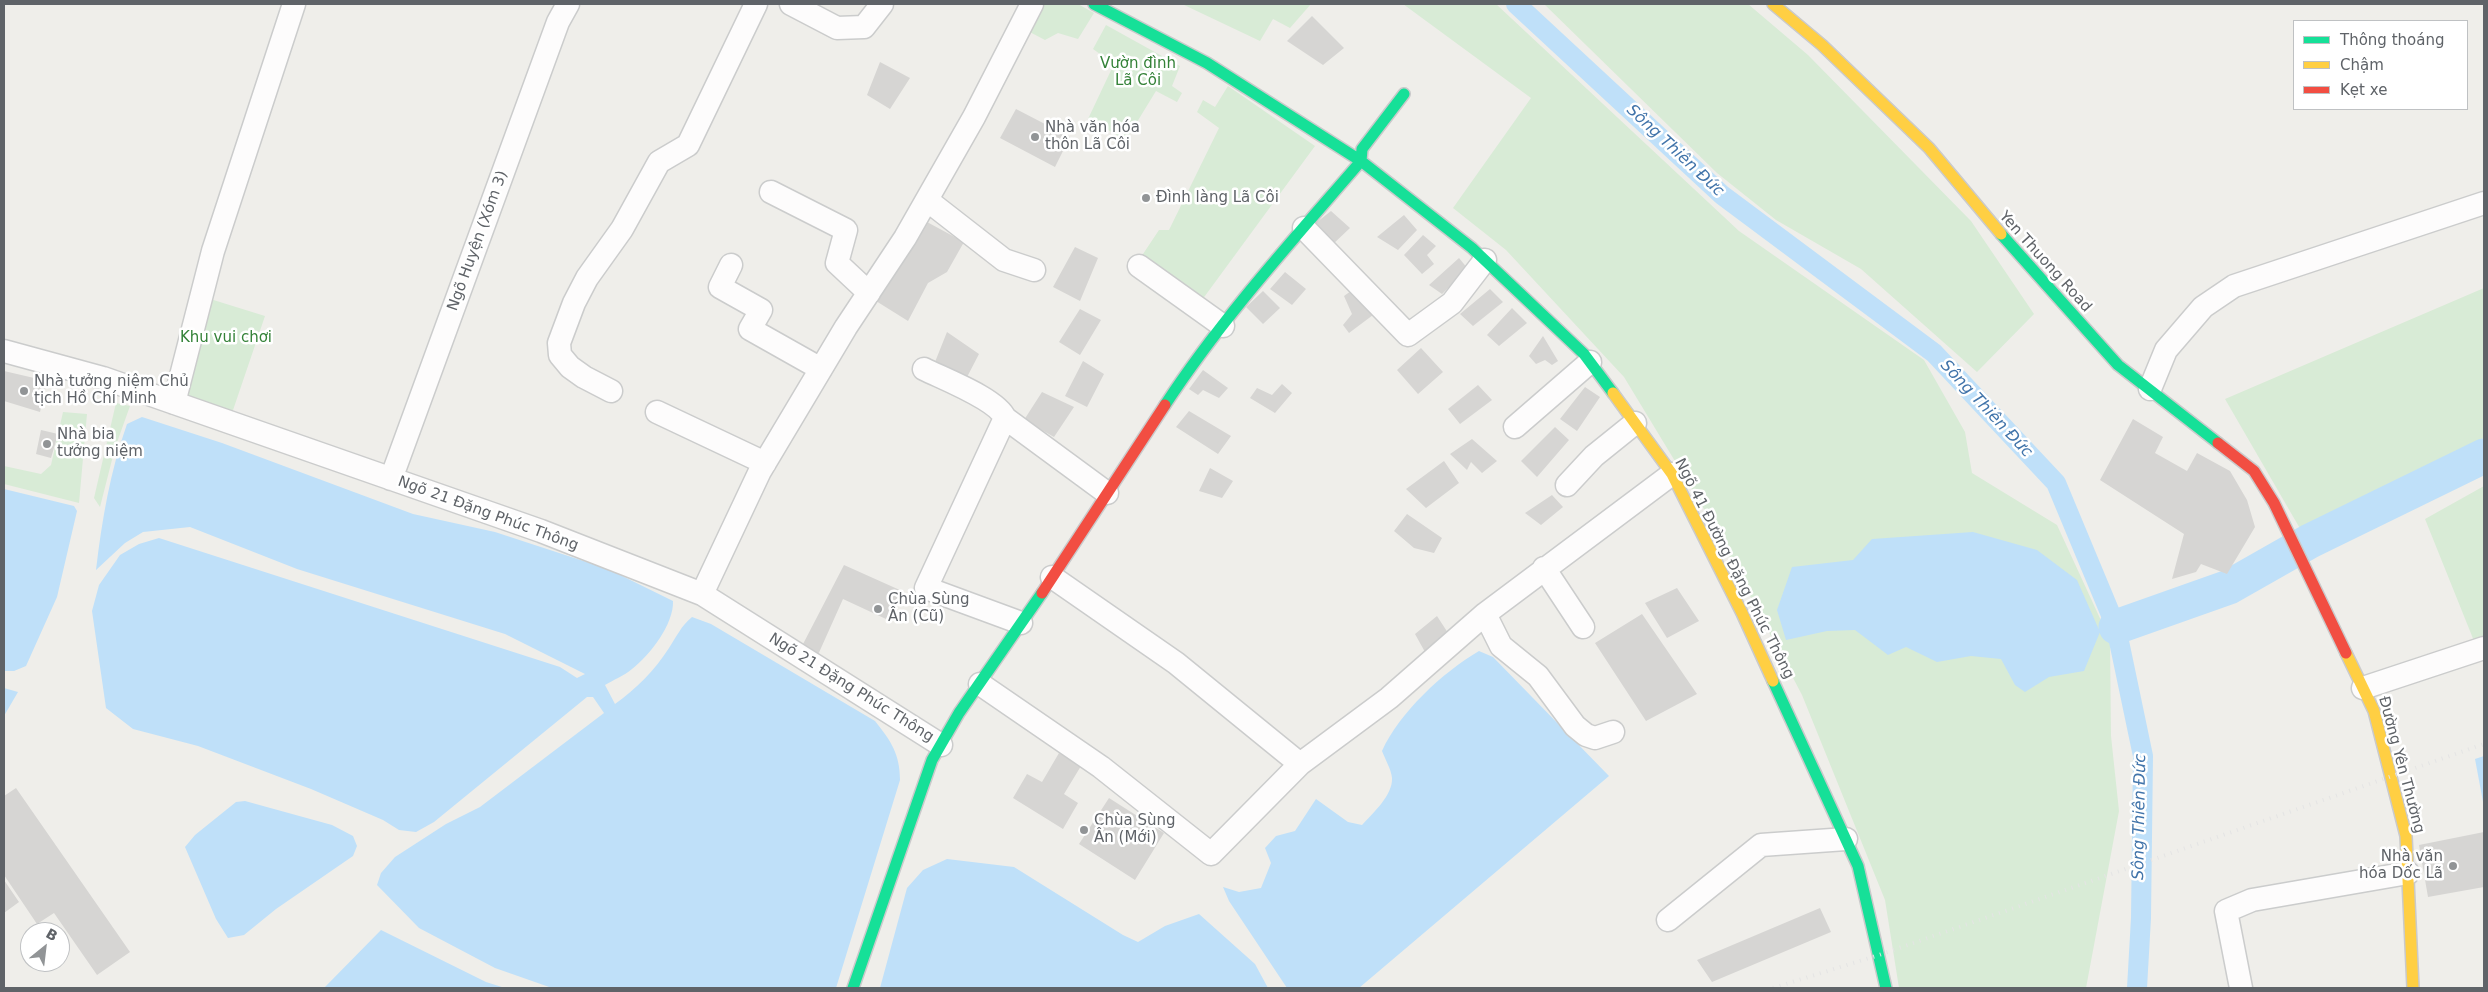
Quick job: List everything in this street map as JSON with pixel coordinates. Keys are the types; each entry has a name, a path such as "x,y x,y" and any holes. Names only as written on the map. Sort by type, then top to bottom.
{"street":[{"path":"174,403 213,251 294,4"},
{"name":"Ngõ Huyện (Xóm 3)","path":"391,479 558,22 568,4"},
{"path":"611,391 584,377 570,367 560,355 559,343 574,303 587,278 622,229 659,162 688,145 756,4"},
{"path":"791,4 837,28 864,27 882,4"},
{"path":"702,594 765,463 869,293 905,238 974,117 1032,4"},
{"name":"Ngõ 41 Đường Đặng Phúc Thông","path":"1094,4 1207,63 1361,162 1485,260 1590,362 1672,474 1742,613 1858,866 1886,988"},
{"name":"Yen Thuong Road","path":"1773,4 1822,45 1929,148 2026,265 2118,365 2254,471 2274,503 2291,537"},
{"path":"853,988 932,760 941,745 1187,370 1361,162 1364,146 1404,94"},
{"path":"771,192 846,230 837,263 869,293"},
{"path":"927,200 1004,260 1034,270"},
{"path":"2150,389 2166,350 2203,307 2234,286 2484,203"},
{"path":"1304,228 1408,335 1452,302 1485,260"},
{"path":"731,265 720,287 761,310 750,329 822,369"},
{"path":"1139,266 1223,326"},
{"name":"Ngõ 21 Đặng Phúc Thông","path":"4,351 104,378 541,531 702,594 941,745"},
{"path":"1515,427 1590,362"},
{"path":"924,369 991,404 1002,412 1005,418 1107,493"},
{"path":"657,412 765,463"},
{"path":"1005,418 926,588 1022,623"},
{"path":"1567,485 1594,456 1635,423"},
{"path":"980,684 1101,767 1211,854 1300,764 1389,698 1485,614 1544,568 1672,474"},
{"name":"Đường Yên Thường","path":"2291,537 2374,711 2406,836 2413,988"},
{"path":"1544,568 1583,627"},
{"path":"1052,577 1176,663 1300,764"},
{"path":"1485,614 1501,646 1538,676 1575,726 1586,735 1595,738 1613,732"},
{"path":"2363,688 2484,648"},
{"path":"1668,920 1760,845 1846,839"},
{"path":"2241,988 2226,912 2252,900 2408,873"}],"green space":[{"path":"1034,4 1078,4 1094,13 1078,39 1058,33 1045,40 1024,29"},
{"path":"1182,4 1311,4 1290,28 1273,19 1260,41"},
{"path":"1403,4 1496,4 1739,231 1924,360 1965,432 1972,473 2057,525 2110,640 2111,736 2119,811 2086,988 1899,988 1885,900 1802,695 1707,514 1624,377 1506,250 1453,208 1531,98"},
{"path":"1544,4 1748,4 1808,55 1971,221 2034,314 1977,372 1861,269 1776,220 1717,173"},
{"name":"Vườn đình Lã Côi","path":"1106,25 1180,66 1172,86 1182,93 1177,102 1156,91 1126,140 1088,119 1114,64 1093,49"},
{"path":"1228,86 1315,146 1202,300 1141,257 1159,230 1169,230 1219,128 1197,112 1203,100 1215,107"},
{"path":"2484,288 2484,438 2302,532 2225,399"},
{"name":"Khu vui chơi","path":"207,298 265,316 231,416 179,400"},
{"path":"116,403 130,406 115,448 100,507 94,498"},
{"path":"63,412 87,414 79,503 4,484 4,466 41,474 51,465"},
{"path":"2484,486 2484,637 2474,641 2425,519"}],"water":[{"path":"142,417 222,443 413,514 495,532 608,569 673,601 670,619 660,638 646,656 622,676 605,685 615,704 638,685 651,671 692,617 711,624 875,721 894,748 900,771 900,780 836,988 552,988 495,968 419,928 377,885 381,873 395,857 446,824 480,807 604,713 593,697 587,697 434,822 416,832 399,830 383,820 311,789 198,746 133,729 106,708 92,611 99,585 120,555 139,544 159,538 560,667 577,678 585,674 505,634 297,569 190,527 143,532 125,543 96,570 107,496 121,442 127,424"},
{"path":"4,489 74,506 77,511 57,597 26,666 14,671 4,671"},
{"path":"1973,532 2037,550 2077,580 2100,632 2084,671 2049,677 2025,692 2015,685 2001,659 1971,656 1937,662 1906,647 1888,655 1855,630 1827,631 1786,640 1777,610 1792,567 1853,560 1872,539"},
{"path":"1479,651 1493,657 1609,776 1359,988 1287,988 1229,901 1223,887 1239,892 1261,888 1271,863 1265,848 1276,836 1295,831 1316,799 1348,822 1362,825 1382,803 1389,791 1392,778 1382,751 1399,722 1437,682"},
{"path":"4,688 18,692 4,716"},
{"path":"2484,756 2484,807 2475,759"},
{"path":"245,801 332,825 353,836 357,846 353,856 276,909 244,935 228,938 216,919 185,847 195,835 236,802"},
{"path":"947,859 1014,867 1123,935 1138,942 1165,926 1199,914 1255,964 1268,988 880,988 907,888 923,870"},
{"path":"381,930 486,982 505,988 324,988"}],"building":[{"path":"1312,16 1344,48 1323,65 1287,41"},
{"path":"880,62 910,78 890,109 867,95"},
{"name":"Nhà văn hóa thôn Lã Côi","path":"1016,109 1070,137 1055,167 1000,138"},
{"path":"1331,211 1350,228 1331,246 1312,226"},
{"path":"1404,215 1417,230 1398,250 1377,237"},
{"path":"927,222 964,242 947,272 928,283 908,321 876,301"},
{"path":"1423,235 1436,246 1427,255 1434,264 1422,274 1404,255"},
{"path":"1075,247 1098,258 1080,301 1053,287"},
{"path":"1459,258 1468,269 1442,294 1429,285"},
{"path":"1285,272 1306,289 1292,305 1270,289"},
{"path":"1358,286 1377,312 1349,333 1343,325 1352,314 1344,296"},
{"path":"1490,289 1503,302 1473,326 1460,314"},
{"path":"1263,291 1280,308 1263,324 1246,307"},
{"path":"1512,308 1527,323 1499,346 1487,335"},
{"path":"1080,309 1101,320 1080,355 1059,342"},
{"path":"947,332 979,354 966,379 933,367"},
{"path":"1543,336 1558,361 1552,365 1545,360 1536,364 1529,356"},
{"path":"1421,348 1443,372 1418,394 1397,370"},
{"path":"1083,361 1104,374 1087,407 1065,396"},
{"path":"1203,370 1228,388 1219,398 1203,390 1198,395 1189,389"},
{"name":"Nhà tưởng niệm Chủ tịch Hồ Chí Minh","path":"4,371 47,381 40,412 4,401"},
{"path":"1282,384 1292,393 1275,413 1250,398 1257,388 1272,395"},
{"path":"1478,385 1492,400 1460,424 1448,409"},
{"path":"1585,387 1600,397 1577,431 1560,419"},
{"path":"1042,392 1074,407 1054,437 1024,420"},
{"path":"1189,411 1231,436 1218,454 1176,427"},
{"path":"2133,419 2163,437 2155,453 2187,471 2197,453 2230,471 2247,500 2255,527 2227,574 2201,564 2196,572 2172,579 2184,534 2100,480"},
{"path":"1555,427 1569,440 1537,477 1521,461"},
{"name":"Nhà bia tưởng niệm","path":"41,430 58,434 51,458 36,454"},
{"path":"1472,439 1497,461 1482,473 1471,462 1467,470 1450,454"},
{"path":"1444,461 1459,483 1426,508 1406,489"},
{"path":"1210,468 1233,481 1222,498 1199,491"},
{"path":"1552,495 1563,507 1541,525 1525,513"},
{"path":"1407,514 1442,538 1434,553 1414,548 1394,531"},
{"name":"Chùa Sùng Ân (Cũ)","path":"844,565 902,591 886,619 843,599 817,657 802,646"},
{"path":"1677,588 1699,621 1667,638 1645,603"},
{"path":"1642,614 1697,694 1646,721 1595,643"},
{"path":"1437,616 1448,633 1425,652 1415,634"},
{"path":"1059,753 1081,766 1064,794 1078,803 1063,829 1013,798 1027,774 1042,782"},
{"path":"16,788 130,952 97,975 70,936 70,922 60,922 54,913 40,922 36,922 4,875 4,796"},
{"path":"1109,798 1164,833 1135,880 1079,844"},
{"name":"Nhà văn hóa Dốc Lã","path":"2484,832 2484,887 2428,897 2419,845"},
{"path":"4,880 19,902 4,913"},
{"path":"1820,908 1831,932 1712,982 1697,960"}],"waterway":[{"name":"Sông Thiên Đức","path":"1516,4 1722,195 1934,353 2056,483 2116,627 2143,756 2141,918 2137,988"},
{"path":"2116,627 2229,587 2310,541 2484,456"}],"railway":[{"path":"1773,988 1879,955 2484,744"}],"traffic: fast":[{"path":"1094,4 1207,63 1361,161 1472,248 1584,354 1613,393"},
{"path":"1165,405 1234,310 1361,161 1362,149 1404,94"},
{"path":"2001,234 2118,365 2218,443"},
{"path":"853,988 932,760 959,713 1042,593"},
{"path":"1773,681 1858,866 1886,988"}],"traffic: slow":[{"path":"1773,4 1822,45 1929,148 2001,234"},
{"path":"1613,393 1672,474 1742,613 1773,681"},
{"path":"2346,653 2374,711 2406,836 2413,988"}],"traffic: jam":[{"path":"1042,593 1165,405"},
{"path":"2218,443 2254,471 2274,503 2346,653"}],"place":[{"name":"Nhà văn hóa thôn Lã Côi","path":"1035,137"},
{"name":"Đình làng Lã Côi","path":"1146,198"},
{"name":"Nhà tưởng niệm Chủ tịch Hồ Chí Minh","path":"24,391"},
{"name":"Nhà bia tưởng niệm","path":"47,444"},
{"name":"Chùa Sùng Ân (Cũ)","path":"878,609"},
{"name":"Chùa Sùng Ân (Mới)","path":"1084,830"},
{"name":"Nhà văn hóa Dốc Lã","path":"2453,866"}]}
